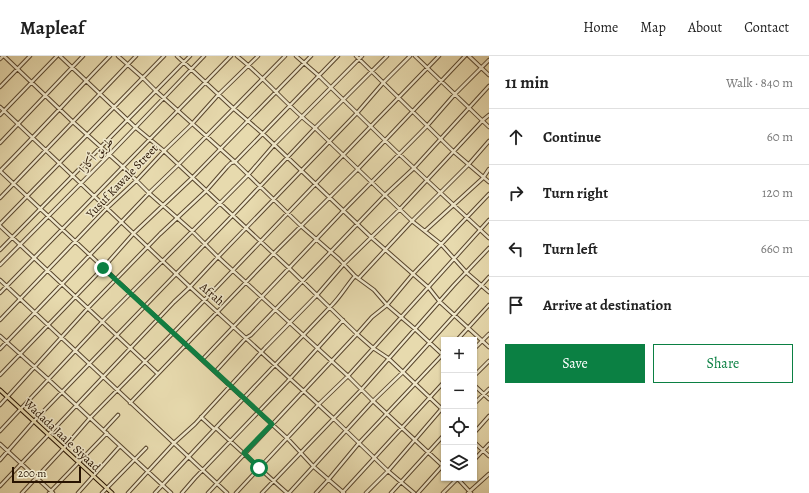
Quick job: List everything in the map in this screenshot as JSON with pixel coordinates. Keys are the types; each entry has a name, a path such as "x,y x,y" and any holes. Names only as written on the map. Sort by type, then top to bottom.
{"main road":[{"name":"Wadada Jaale Siyaad","path":"0,390 112,493"}],"street":[{"path":"0,59 4,56 149,193 348,376 386,414 441,462"},
{"path":"0,87 30,56"},
{"path":"0,115 56,56"},
{"path":"60,56 149,140 164,151 219,202 372,348 388,358 402,373 441,407"},
{"path":"0,143 82,56"},
{"path":"110,56 0,171 144,307 288,439 314,467 343,493 441,385"},
{"path":"118,56 274,199 301,226 339,259 343,265 374,290 387,305 441,352"},
{"path":"0,198 136,56"},
{"path":"157,373 76,296 33,258 0,225 58,163 88,135 164,56"},
{"path":"177,56 218,95 288,157 372,238 429,288 440,302 489,347"},
{"path":"0,250 190,56"},
{"name":"طريق أكارا","path":"0,265 204,56"},
{"path":"0,293 231,56"},
{"path":"237,56 249,65 269,86 276,90 302,118 315,128 371,183 441,244 467,273 489,292"},
{"name":"Yusuf Kawale Street","path":"0,320 107,208 258,56"},
{"path":"0,349 149,193 285,56"},
{"path":"296,56 319,76 384,140 489,238"},
{"path":"0,375 103,268 134,233 192,178 276,90 311,56"},
{"path":"0,405 88,308 148,246 206,191 227,167 234,162 338,56"},
{"path":"356,56 454,152 489,182"},
{"path":"0,432 103,322 219,202 248,175 274,145 362,56"},
{"path":"0,460 34,421 116,335 233,216 315,128 387,56"},
{"path":"0,486 22,464 48,434 77,406 103,376 301,170 329,143 383,83 410,56"},
{"path":"415,56 489,127"},
{"path":"22,493 64,449 90,418 288,213 315,183 440,56"},
{"path":"130,403 157,373 357,170 440,80 465,56"},
{"path":"469,56 489,75"},
{"path":"202,360 316,239 400,154 455,94 489,60"},
{"path":"215,372 385,195 414,168 489,86"},
{"name":"Afrah","path":"0,107 190,287 333,418 388,471 414,493"},
{"path":"128,493 174,443 201,417 261,352 317,295 343,265 372,238 489,115"},
{"path":"359,278 412,220 469,164 489,141"},
{"path":"425,231 483,178 489,169"},
{"path":"208,493 331,361 372,318 387,305 413,274 489,194"},
{"path":"236,493 288,439 318,405 348,376 489,220"},
{"path":"262,493 361,390 388,358 489,248"},
{"path":"155,493 330,307 355,276"},
{"path":"201,417 216,428 288,493 314,467 373,401 402,373 489,277"},
{"path":"0,280 227,493"},
{"path":"460,337 489,305"},
{"path":"182,493 290,379 343,320"},
{"path":"477,346 489,334"},
{"path":"0,336 171,493"},
{"path":"316,493 359,443 441,358"},
{"path":"477,373 489,361"},
{"path":"477,388 489,399"},
{"path":"477,401 489,389"},
{"path":"366,493 388,471 414,439 441,411"},
{"path":"104,430 118,415"},
{"path":"477,430 489,416"},
{"path":"0,444 51,492 107,433"},
{"path":"391,493 441,438"},
{"path":"477,457 489,444"},
{"path":"477,445 489,456"},
{"path":"78,493 120,446"},
{"path":"102,493 146,448"},
{"path":"418,493 441,468"},
{"path":"460,481 470,493 489,474"},
{"path":"443,493 454,481"}],"route":[{"path":"103,268 272,424 244,453 259,468"}]}
